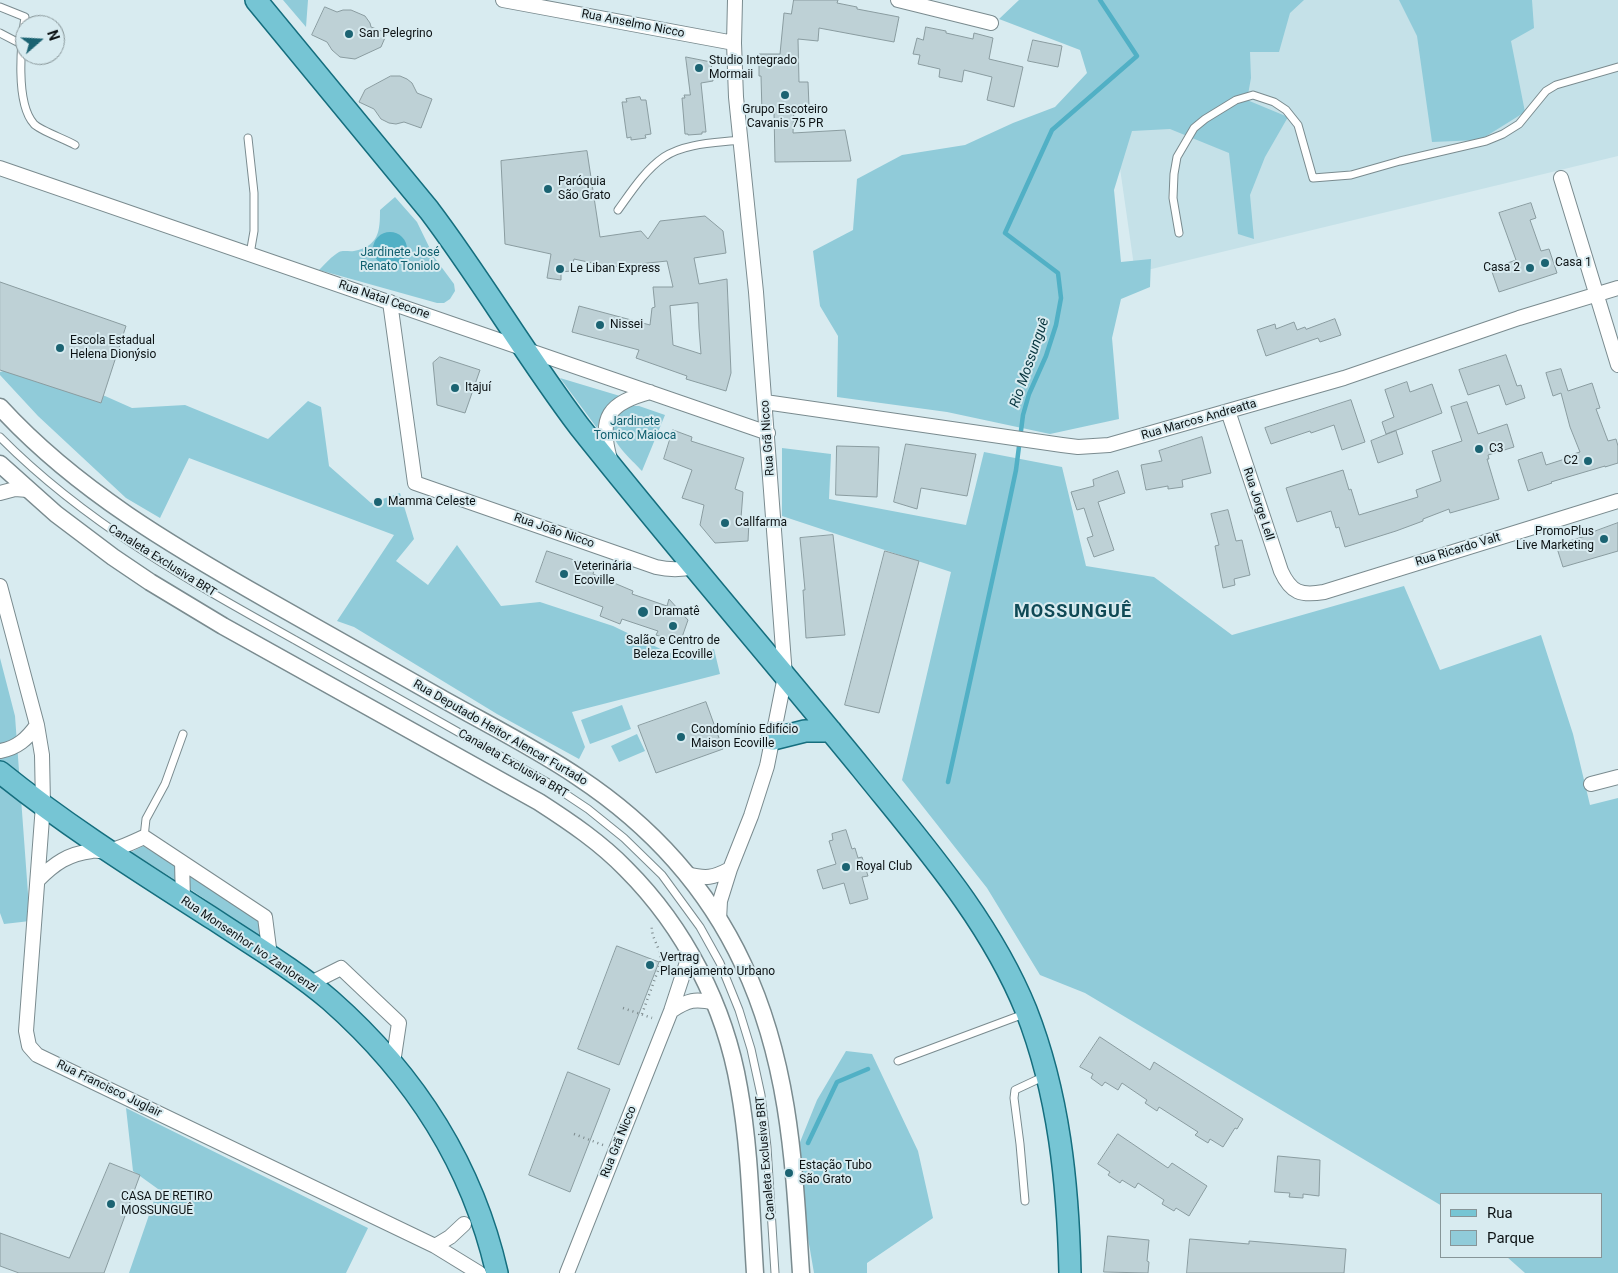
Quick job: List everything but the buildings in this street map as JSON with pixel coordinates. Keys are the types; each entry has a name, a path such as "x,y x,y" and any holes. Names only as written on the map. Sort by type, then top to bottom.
{"main road":[{"path":"256,0 430,210 557,397 612,467 786,676 940,866 990,940 1009,973 1027,1013 1047,1075 1060,1135 1070,1273"},
{"path":"773,739 805,731 831,731"},
{"name":"Rua Monsenhor Ivo Zanlorenzi","path":"0,772 108,851 270,956 309,984 348,1018 393,1063 424,1104 455,1157 470,1188 483,1222 497,1273"}],"street":[{"name":"Rua Anselmo Nicco","path":"502,0 734,43"},
{"name":"Rua Grã Nicco","path":"719,920 720,901 730,869 760,792 786,676 766,402 740,140 734,43 735,0"},
{"path":"898,0 991,22"},
{"name":"Rua Natal Cecone","path":"0,168 768,433"},
{"path":"1561,178 1618,366"},
{"name":"Rua Marcos Andreatta","path":"766,402 1030,441 1078,447 1109,445 1374,369 1503,323 1618,288"},
{"name":"Rua João Nicco","path":"390,302 415,483 656,567 666,570 694,567"},
{"path":"612,467 605,436 608,415 623,401 650,392"},
{"name":"Rua Deputado Heitor Alencar Furtado","path":"0,407 56,461 159,536 232,580 554,761 606,796 635,820 664,849 687,874 719,920 744,965 768,1030 780,1072 788,1118 801,1273"},
{"name":"Rua Jorge Lell","path":"1228,411 1281,571 1290,586 1297,592"},
{"path":"0,464 28,490 81,533 150,582 223,626 539,802 607,851 644,887 677,930 690,953 715,1003 733,1061 743,1112 755,1273"},
{"path":"0,493 15,489 28,490"},
{"name":"Rua Ricardo Valt","path":"1297,592 1305,594 1324,592 1618,501"},
{"name":"Rua Francisco Juglair","path":"0,586 37,725 42,755 43,805 26,1031 29,1046 33,1051 435,1246 479,1273"},
{"path":"0,751 20,744 37,725"},
{"path":"1591,784 1618,777"},
{"path":"38,880 51,866 62,859 94,850 108,851 144,837 265,917 270,956"},
{"path":"182,862 183,900"},
{"path":"687,874 702,878 711,877 730,869"},
{"name":"Rua Grã Nicco","path":"567,1273 671,1011 690,953"},
{"path":"309,984 341,968 399,1023 393,1063"},
{"path":"671,1011 692,1000 715,1003"},
{"path":"435,1246 450,1237 464,1224"}],"lane":[{"path":"0,7 20,15"},
{"path":"0,32 15,41"},
{"path":"21,65 26,108 34,124 75,145"},
{"path":"1179,233 1173,198 1177,157 1194,128 1236,100 1253,95 1274,102 1286,110 1298,125 1313,178 1351,175 1400,161 1486,141 1503,134 1519,124 1546,91 1551,88 1618,67"},
{"path":"248,138 254,193 254,231 250,254"},
{"path":"618,210 647,171 664,156 683,148 740,140"},
{"name":"Canaleta Exclusiva BRT","path":"0,437 41,475 81,507 134,545 200,587 552,785 588,808 624,838 662,875 700,928 720,964 739,1010 751,1049 765,1120 775,1273"},
{"path":"144,837 146,819 165,784 183,734"},
{"path":"898,1061 1027,1013"},
{"path":"1025,1201 1014,1098 1015,1090 1047,1075"}],"path":[{"path":"642,1014 660,965 660,951 651,929 652,922 662,910"},
{"path":"623,1008 652,1018"},
{"path":"574,1134 616,1150"}],"shaded area":[{"path":"1296,0 1618,0 1618,156 1135,273 1100,29"},
{"path":"390,232 402,237 407,249 402,261 390,266 378,261 373,249 378,237"}],"green space":[{"path":"283,0 308,0 306,27"},
{"path":"1019,0 1304,0 1290,13 1279,52 1250,52 1251,78 1247,100 1288,117 1265,157 1250,195 1254,239 1238,234 1229,153 1170,129 1132,131 1114,190 1121,262 1151,259 1150,287 1121,299 1112,338 1119,419 1050,434 947,412 837,397 838,336 820,306 813,251 853,230 857,179 902,155 965,145 1013,123 1055,107 1087,73 1080,50 999,19"},
{"path":"1399,0 1532,0 1534,28 1511,41 1525,112 1480,140 1432,142 1417,36"},
{"name":"Jardinete José Renato Toniolo","path":"395,197 417,222 434,257 454,284 455,291 450,299 444,303 437,303 319,270 339,252 362,249 369,245 376,237 378,231 380,210"},
{"path":"20,366 105,396 132,408 185,405 268,439 308,401 321,407 329,466 371,503 400,493 414,539 396,561 428,585 457,545 501,606 540,602 613,626 669,653 699,655 714,649 720,674 572,712 585,747 579,759 497,714 354,627 337,621 394,535 189,458 160,518 126,498 38,416 0,375 0,372"},
{"path":"560,378 620,396 606,410 597,428"},
{"name":"Jardinete Tomico Maioca","path":"630,406 639,406 665,415 642,471 620,447 613,431 614,423 619,415"},
{"path":"782,448 831,454 829,499 966,525 984,452 1062,467 1086,566 1154,577 1232,635 1404,586 1440,670 1541,635 1573,734 1590,805 1618,798 1618,1273 1525,1273 1508,1258 1603,1258 1603,1193 1440,1193 1440,1205 1085,993 1040,975 987,888 902,780 951,572 782,516"},
{"path":"0,658 15,716 30,921 4,924 0,913"},
{"path":"622,705 631,729 590,744 581,720"},
{"path":"637,734 645,751 619,762 611,746"},
{"path":"143,846 177,867 177,881 131,852"},
{"path":"190,875 264,924 266,941 190,889"},
{"path":"846,1051 872,1054 918,1151 933,1218 867,1263 867,1273 814,1273 794,1157 817,1100"},
{"path":"126,1108 368,1228 346,1273 129,1273 158,1189 133,1171"}],"waterway":[{"name":"Rio Mossunguê","path":"948,782 1016,470 1023,415 1029,394 1046,356 1056,325 1061,298 1058,273 1005,233 1052,130 1137,56 1100,0"},
{"name":"Rio Mossunguê","path":"808,1143 837,1082 868,1069"}],"place":[{"name":"San Pelegrino","path":"349,34"},
{"name":"Studio Integrado Mormaii","path":"699,68"},
{"name":"Grupo Escoteiro Cavanis 75 PR","path":"785,95"},
{"name":"Paróquia São Grato","path":"548,189"},
{"name":"Casa 1","path":"1545,263"},
{"name":"Casa 2","path":"1530,268"},
{"name":"Le Liban Express","path":"560,269"},
{"name":"Nissei","path":"600,325"},
{"name":"Escola Estadual Helena Dionýsio","path":"60,348"},
{"name":"Itajuí","path":"455,388"},
{"name":"C3","path":"1479,449"},
{"name":"C2","path":"1588,461"},
{"name":"Mamma Celeste","path":"378,502"},
{"name":"Callfarma","path":"725,523"},
{"name":"PromoPlus Live Marketing","path":"1604,539"},
{"name":"Veterinária Ecoville","path":"564,574"},
{"name":"Dramatê","path":"643,612"},
{"name":"Salão e Centro de Beleza Ecoville","path":"673,626"},
{"name":"Condomínio Edifício Maison Ecoville","path":"681,737"},
{"name":"Royal Club","path":"846,867"},
{"name":"Vertrag Planejamento Urbano","path":"650,965"},
{"name":"Estação Tubo São Grato","path":"789,1173"},
{"name":"CASA DE RETIRO MOSSUNGUÊ","path":"111,1204"}],"district":[{"name":"MOSSUNGUÊ","path":"1073,612"}]}
